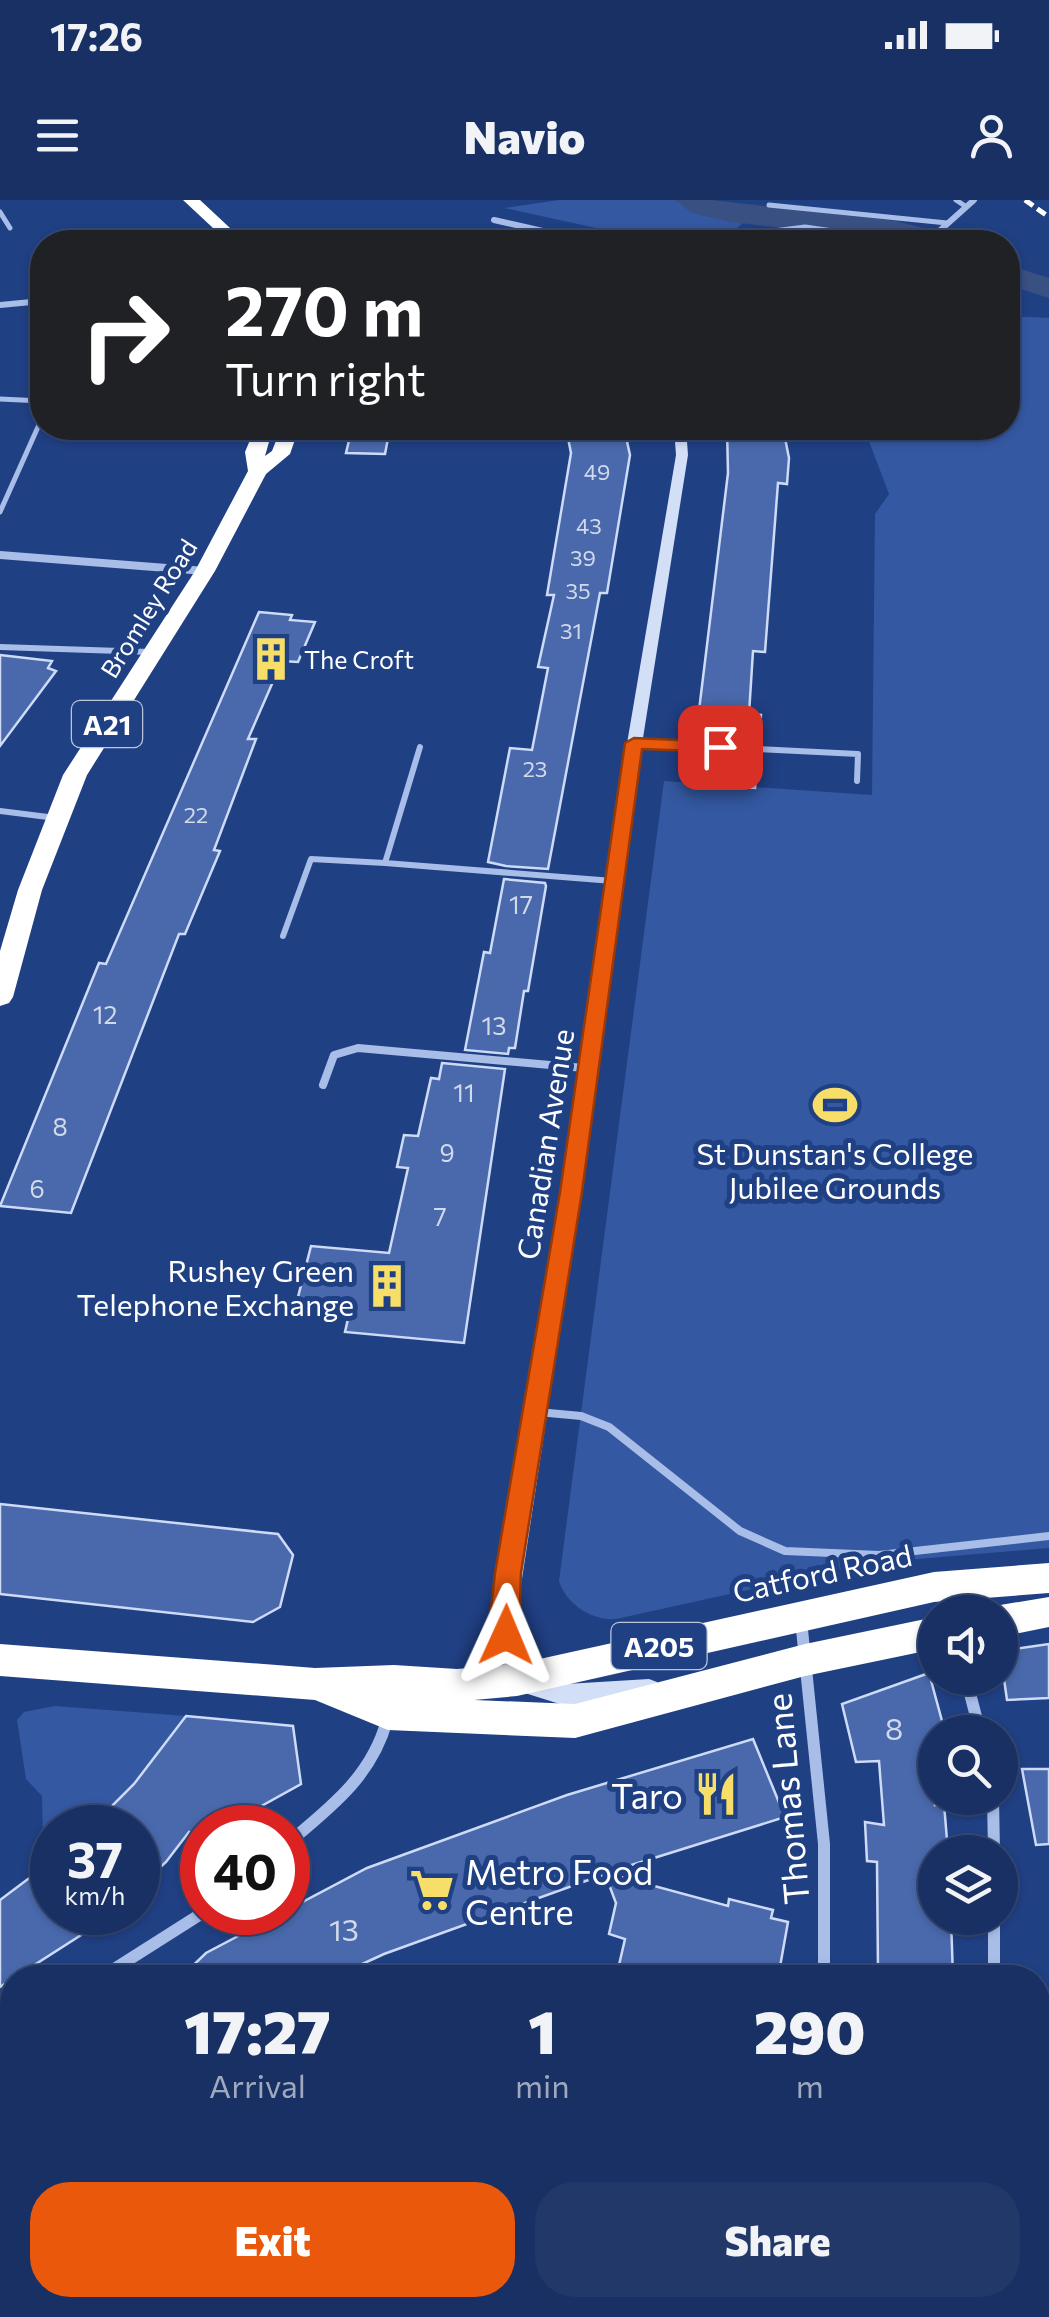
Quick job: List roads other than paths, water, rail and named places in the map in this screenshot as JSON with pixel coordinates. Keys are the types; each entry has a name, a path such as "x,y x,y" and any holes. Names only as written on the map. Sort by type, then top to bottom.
{"highway":[{"path":"191,200 221,230"},
{"name":"Bromley Road","path":"258,471 255,452 260,440"},
{"name":"Bromley Road","path":"0,997 6,962 30,890 76,775 205,571 258,471 280,454 285,440"},
{"name":"Catford Road","path":"0,1660 316,1684 394,1681 457,1685 517,1680 934,1587 1049,1578"},
{"path":"1018,1618 1049,1612"},
{"name":"Catford Road","path":"316,1684 388,1713 575,1721 805,1660 918,1637"}],"street":[{"path":"940,230 974,200"},
{"path":"494,220 539,230"},
{"path":"0,305 30,302"},
{"name":"Canadian Avenue","path":"517,1680 504,1618 589,1068 634,743 682,455 681,440"},
{"path":"0,555 205,571"},
{"name":"Thomas Lane","path":"801,1615 822,1840 825,1965"},
{"path":"517,1680 566,1696 706,1687"},
{"path":"310,1825 357,1785 382,1748 388,1713"},
{"path":"120,1965 180,1927"},
{"path":"994,1935 994,1965"}],"lane":[{"path":"956,200 965,206"},
{"path":"769,205 861,216 886,213 948,223"},
{"path":"0,212 10,228"},
{"path":"779,230 805,226 831,230"},
{"path":"0,399 30,400"},
{"path":"0,512 32,440"},
{"path":"0,646 153,652"},
{"path":"634,743 858,754 857,781"},
{"path":"385,863 420,746"},
{"path":"0,811 56,818"},
{"path":"283,936 310,858 613,881"},
{"path":"324,1085 334,1055 358,1048 589,1068"},
{"path":"534,1412 580,1416 609,1427 740,1531 785,1551 879,1555 1049,1536"}],"waterway":[{"path":"690,200 730,213 896,230"},
{"path":"1020,279 1049,288"}],"railway":[{"path":"1025,200 1049,217"}],"place":[{"name":"The Croft","path":"271,659"},
{"name":"St Dunstan's College Jubilee Grounds","path":"835,1105"},
{"name":"Rushey Green Telephone Exchange","path":"387,1286"},
{"name":"Taro","path":"716,1794"},
{"name":"Metro Food Centre","path":"432,1890"}]}
